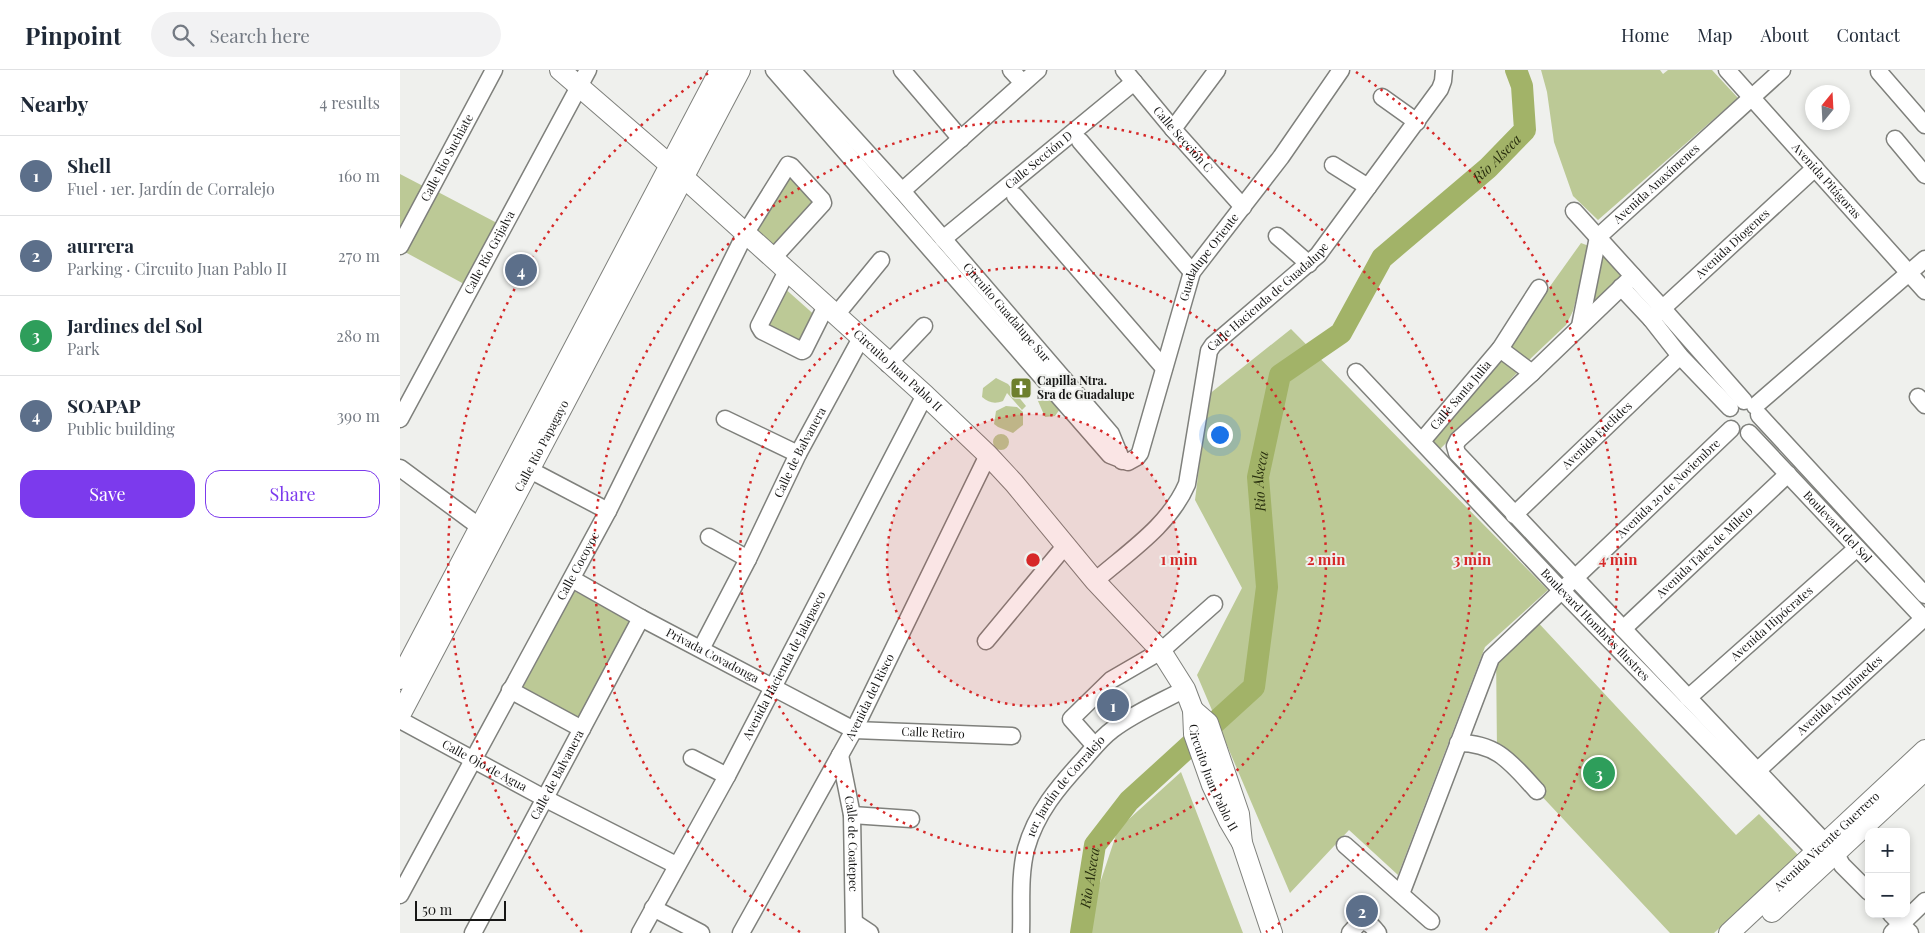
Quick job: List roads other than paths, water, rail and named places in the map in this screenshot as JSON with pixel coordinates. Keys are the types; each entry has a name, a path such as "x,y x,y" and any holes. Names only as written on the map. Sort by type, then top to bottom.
{"main road":[{"name":"Circuito Juan Pablo II","path":"560,70 583,78 677,172 831,310 988,455 1014,483 1094,581 1161,652 1185,689 1199,722 1219,780 1228,821 1242,842 1272,933"},
{"path":"677,172 720,70"},
{"path":"677,172 740,70"},
{"name":"Calle Río Papagayo","path":"400,679 487,533 530,470 677,172"},
{"name":"Calle Río Papagayo","path":"400,715 487,533 677,172"},
{"name":"Avenida Vicente Guerrero","path":"1730,933 1830,855 1925,750"},
{"name":"Avenida Vicente Guerrero","path":"1748,933 1830,855 1925,770"}],"street":[{"name":"Calle Río Suchiate","path":"400,246 494,70"},
{"name":"Circuito Guadalupe Sur","path":"774,70 868,166 902,191 943,239 995,311"},
{"name":"Circuito Guadalupe Sur","path":"792,70 868,166 995,311 1111,434 1122,461"},
{"path":"902,70 961,139"},
{"path":"1011,70 1022,83"},
{"path":"902,191 1038,70"},
{"path":"1173,129 1217,70"},
{"name":"Guadalupe Oriente","path":"1122,461 1133,460 1140,453 1192,272 1281,157 1341,70"},
{"name":"Calle Hacienda de Guadalupe","path":"1094,581 1164,521 1182,496 1188,484 1209,351 1213,345 1318,255 1417,122 1440,88 1444,70"},
{"name":"Avenida Pitágoras","path":"1727,70 1925,291"},
{"name":"Avenida Anaxímenes","path":"1598,237 1782,70"},
{"path":"1879,72 1925,125"},
{"name":"Calle Sección C","path":"1127,73 1173,129 1243,207"},
{"name":"Calle Sección D","path":"943,239 1127,73"},
{"name":"Calle Río Grijalva","path":"400,419 583,78"},
{"path":"1382,97 1417,122"},
{"path":"1895,139 1925,175"},
{"name":"Calle Sección D","path":"1080,141 1192,272"},
{"path":"1333,165 1368,187"},
{"name":"Calle Cocoyoc","path":"400,894 608,511 745,234 785,167 791,166 822,200 822,204 780,265"},
{"name":"Avenida Diogenes","path":"1657,314 1815,168"},
{"name":"Calle Sección D","path":"1015,196 1164,368"},
{"name":"Boulevard del Sol","path":"1574,211 1598,237 1627,282 1829,490 1925,595"},
{"path":"1277,236 1308,264"},
{"path":"1580,326 1598,237"},
{"path":"1747,407 1757,426 1749,433 1736,433 1731,429 1726,416 1747,407 1925,259"},
{"path":"780,265 759,326 762,332 802,351 831,310 881,260"},
{"path":"1532,373 1627,282"},
{"name":"Calle Santa Julia","path":"1422,441 1500,349 1539,288"},
{"name":"Boulevard del Sol","path":"1657,314 1680,356 1747,407"},
{"path":"888,364 924,326"},
{"name":"Calle de Balvanera","path":"701,649 748,558 798,454 861,338"},
{"name":"Calle Santa Julia","path":"1500,349 1532,373"},
{"name":"Avenida Euclides","path":"1514,515 1680,356"},
{"name":"Boulevard Hombres Ilustres","path":"1356,372 1562,591 1865,888"},
{"name":"Boulevard Hombres Ilustres","path":"1532,373 1458,440 1455,446 1458,452 1514,515 1757,771 1830,855"},
{"name":"Avenida Hacienda de Jalapasco","path":"640,933 727,776 924,395"},
{"path":"725,419 798,454"},
{"name":"Avenida 20 de Noviembre","path":"1401,894 1491,658 1496,651 1575,579 1731,429"},
{"name":"Boulevard del Sol","path":"1749,433 1924,620"},
{"name":"Avenida del Risco","path":"741,933 854,730 988,455"},
{"path":"400,468 487,533"},
{"path":"530,470 608,511"},
{"name":"Avenida Tales de Mileto","path":"1622,629 1788,474"},
{"path":"1816,504 1829,490"},
{"path":"709,537 748,558"},
{"path":"986,641 1065,546"},
{"name":"Avenida Hipócrates","path":"1688,698 1857,548"},
{"path":"1890,584 1903,571"},
{"name":"Privada Covadonga","path":"572,579 641,618 854,730"},
{"path":"1095,746 1071,719 1111,680 1161,652 1214,604"},
{"name":"Calle de Balvanera","path":"473,933 641,618"},
{"name":"Avenida Arquímedes","path":"1757,771 1924,620"},
{"name":"1er. Jardín de Corralejo","path":"1021,933 1022,872 1026,850 1034,826 1057,789 1110,731 1123,722 1185,689"},
{"path":"510,690 582,729"},
{"name":"Calle Ojo de Agua","path":"400,720 546,799 676,866"},
{"name":"Calle Retiro","path":"854,730 1012,736"},
{"path":"1458,743 1473,743 1489,748 1506,758 1537,791"},
{"name":"Calle de Coatepec","path":"840,755 852,815 855,928"},
{"path":"692,758 727,776"},
{"path":"852,815 911,819"},
{"path":"1346,845 1431,920"},
{"path":"1898,926 1925,901"},
{"path":"653,908 700,933"},
{"path":"1350,933 1360,922 1365,921 1378,933"},
{"path":"855,928 870,933"}],"waterway":[{"name":"Rio Alseca","path":"1081,933 1095,845 1129,801 1254,687 1267,587 1258,477 1280,375 1341,333 1382,258 1488,168 1525,130 1522,86 1516,70"}],"place":[{"name":"SOAPAP","path":"521,270"},
{"name":"Capilla Ntra. Sra de Guadalupe","path":"1021,388"},
{"name":"Shell","path":"1113,705"},
{"name":"Jardines del Sol","path":"1599,773"},
{"name":"aurrera","path":"1362,911"}]}
